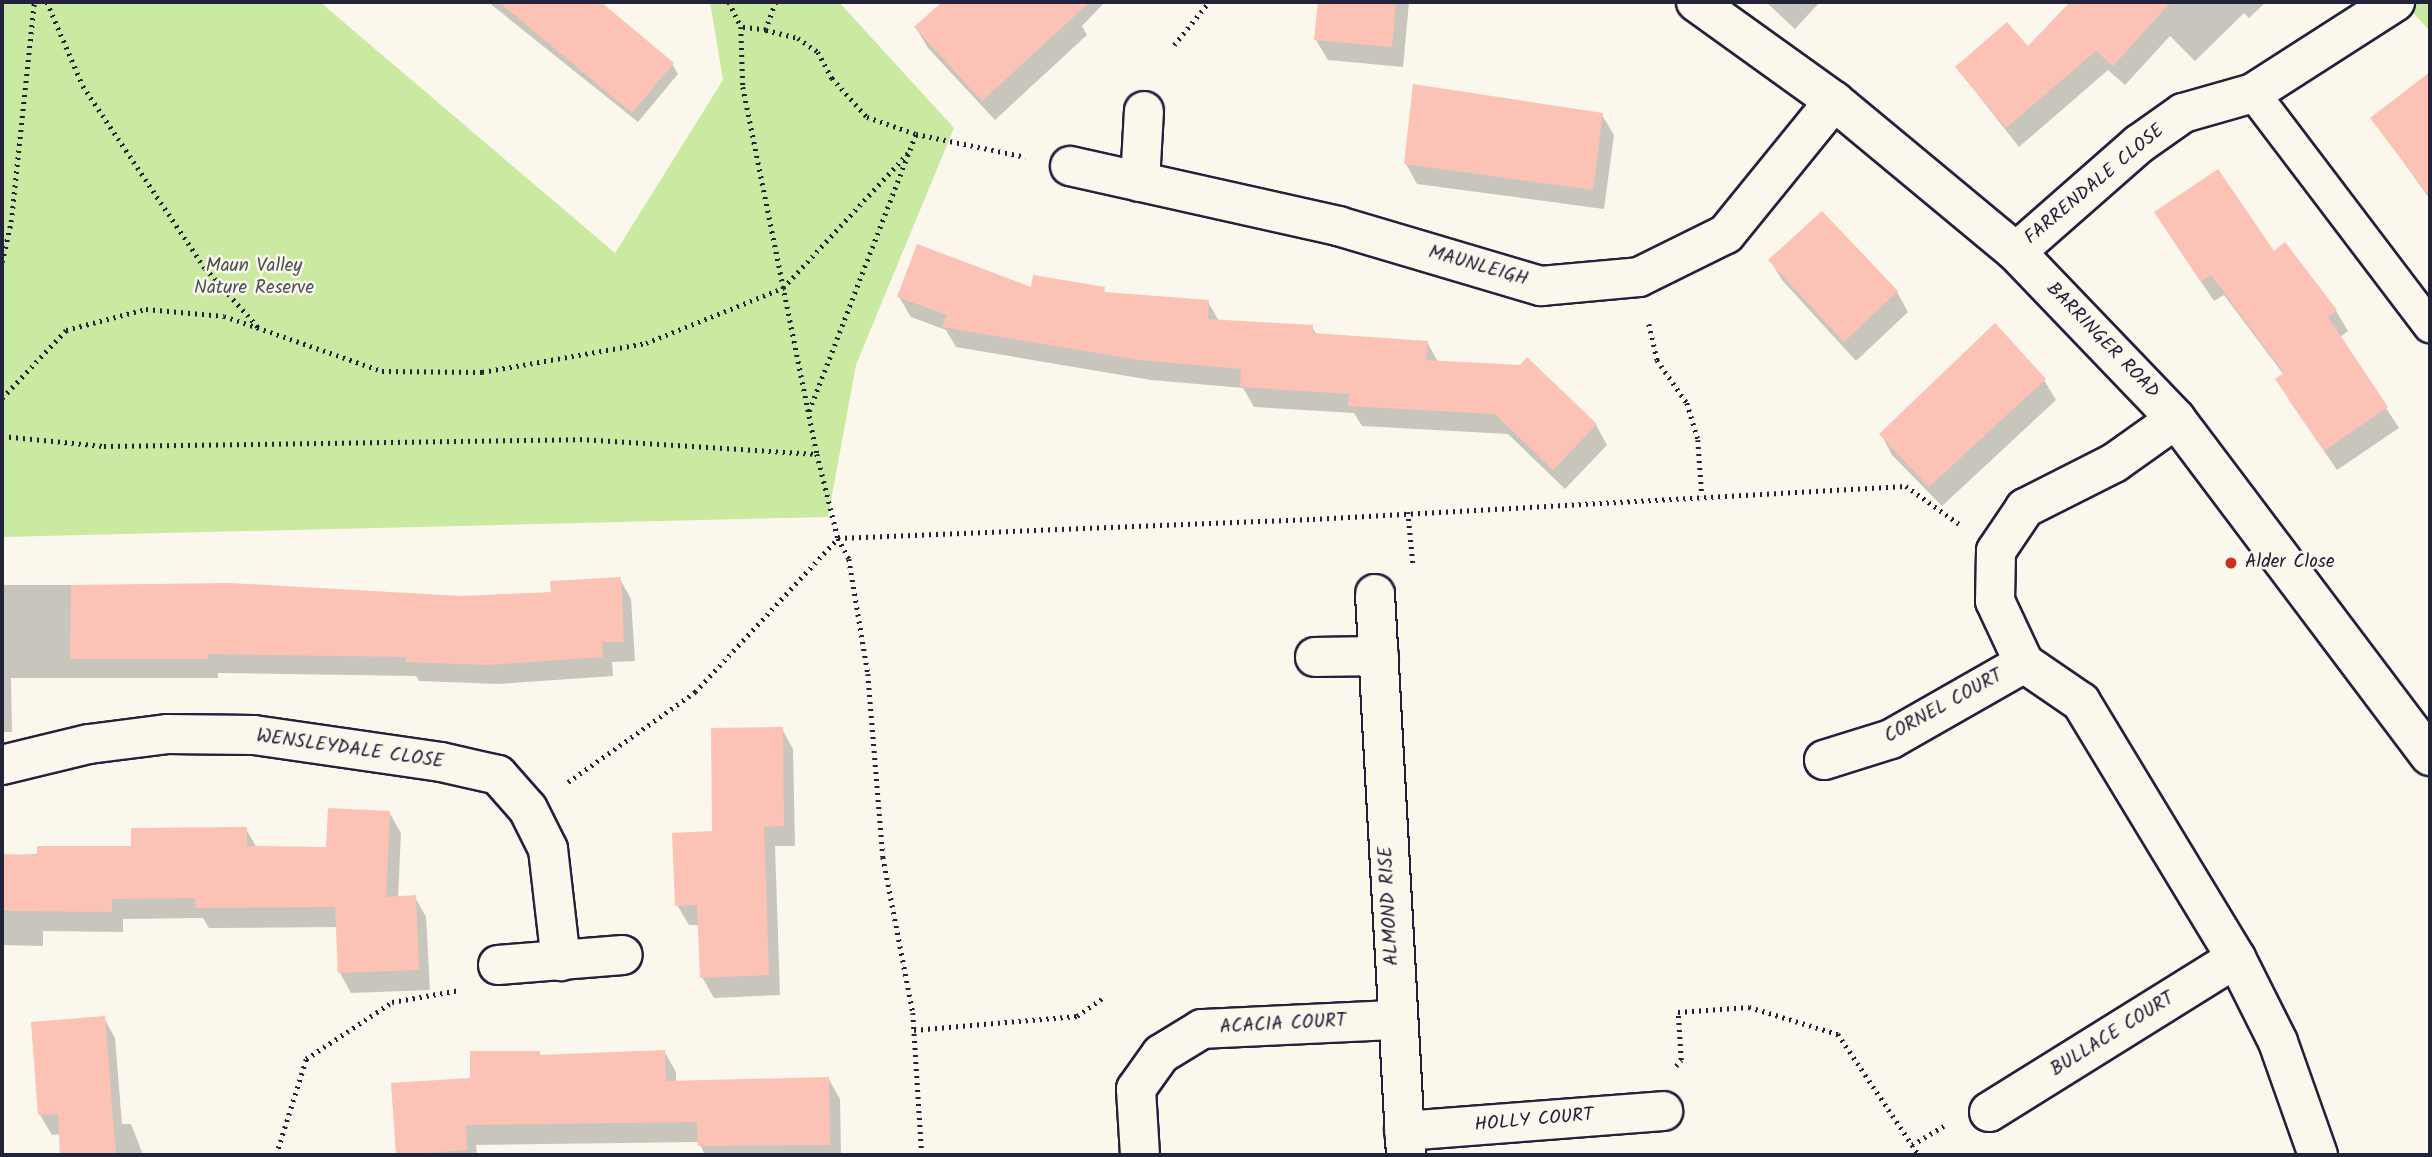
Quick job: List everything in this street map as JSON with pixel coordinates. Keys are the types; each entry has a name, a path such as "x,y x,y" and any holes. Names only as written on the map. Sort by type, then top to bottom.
{"street":[{"name":"BARRINGER ROAD","path":"1696,2 1834,101 2016,252 2176,418 2430,757"},
{"name":"FARRENDALE CLOSE","path":"2016,252 2139,144 2183,113 2253,93 2395,2"},
{"name":"MAUNLEIGH","path":"1070,166 1338,226 1541,286 1639,277 1726,234 1834,101"},
{"path":"1140,182 1144,111"},
{"path":"2176,418 2114,463 2025,508 1996,551 1996,601 2024,663 2081,702 2236,958 2277,1042 2318,1155"},
{"name":"ALMOND RISE","path":"1375,594 1395,1020 1405,1143"},
{"path":"1315,657 1379,656"},
{"name":"CORNEL COURT","path":"1824,760 1891,739 2024,663"},
{"name":"WENSLEYDALE CLOSE","path":"2,765 89,744 168,734 254,735 441,761 498,775 528,809 548,849 561,961"},
{"path":"498,965 623,955"},
{"name":"BULLACE COURT","path":"1989,1112 2236,958"},
{"name":"ACACIA COURT","path":"1140,1155 1136,1089 1161,1054 1202,1029 1395,1020"},
{"name":"HOLLY COURT","path":"1405,1143 1647,1112"}],"lane":[{"path":"2253,93 2430,326"}],"path":[{"path":"2,262 11,222 34,2"},
{"path":"47,2 83,86 205,268 259,329"},
{"path":"729,2 741,27 743,87 817,454 838,538 849,559 868,674 883,857 914,1030 922,1155"},
{"path":"766,30 776,2"},
{"path":"1174,45 1209,2"},
{"path":"741,27 797,38 818,52 832,78 867,117 916,134 1070,166"},
{"path":"808,411 916,134"},
{"path":"2,398 66,330 146,309 224,316 382,371 482,372 646,343 783,288 910,150"},
{"path":"1639,277 1657,359 1687,402 1698,440 1702,496"},
{"path":"2,436 104,446 580,439 817,454"},
{"path":"528,809 695,692 838,538 1906,486 1996,551"},
{"path":"1408,512 1415,578"},
{"path":"276,1155 306,1059 392,1002 498,984 498,965"},
{"path":"914,1030 1077,1016 1104,997"},
{"path":"1647,1112 1681,1060 1678,1012 1749,1007 1838,1034 1919,1155"}],"green space":[{"name":"Maun Valley Nature Reserve","path":"2,2 320,2 615,253 723,80 710,2 839,2 954,128 856,365 828,517 2,537"},
{"path":"2403,2 2430,2 2430,31"}],"building":[{"path":"499,2 601,2 674,63 632,113"},
{"path":"942,2 1090,2 982,101 914,27"},
{"path":"1318,2 1396,2 1392,47 1314,40"},
{"path":"2070,2 2171,2 2113,66 2096,51 2006,128 1955,67 2007,22 2028,46"},
{"path":"2430,72 2430,197 2370,118"},
{"path":"1413,84 1603,113 1593,190 1404,164"},
{"path":"2218,169 2274,251 2285,242 2337,310 2328,317 2388,407 2324,451 2275,379 2284,373 2211,275 2201,282 2154,212"},
{"path":"1822,211 1898,291 1844,342 1768,260"},
{"path":"917,244 1031,287 1033,275 1105,287 1104,292 1209,300 1208,319 1313,325 1313,333 1428,341 1426,360 1520,365 1527,357 1597,424 1553,470 1495,414 1348,406 1349,394 1240,387 1241,369 1139,360 942,327 947,315 897,297"},
{"path":"1995,323 2046,379 1929,487 1879,434"},
{"path":"621,577 624,642 602,642 603,657 487,665 406,662 406,657 208,654 208,659 70,659 71,585 231,583 461,596 551,592 550,581"},
{"path":"783,727 784,826 764,827 769,975 700,978 697,905 675,906 672,833 712,831 711,728"},
{"path":"328,808 390,811 386,897 416,895 419,970 338,973 335,907 196,908 195,898 112,899 112,912 2,911 2,854 37,855 37,846 131,846 131,828 247,827 247,846 326,847"},
{"path":"105,1016 116,1155 60,1155 58,1114 38,1115 31,1022"},
{"path":"665,1050 666,1081 829,1077 830,1145 698,1146 697,1122 466,1125 467,1150 396,1155 391,1083 470,1078 470,1051 540,1051 540,1055"}],"place":[{"name":"Alder Close","path":"2231,563"}]}
